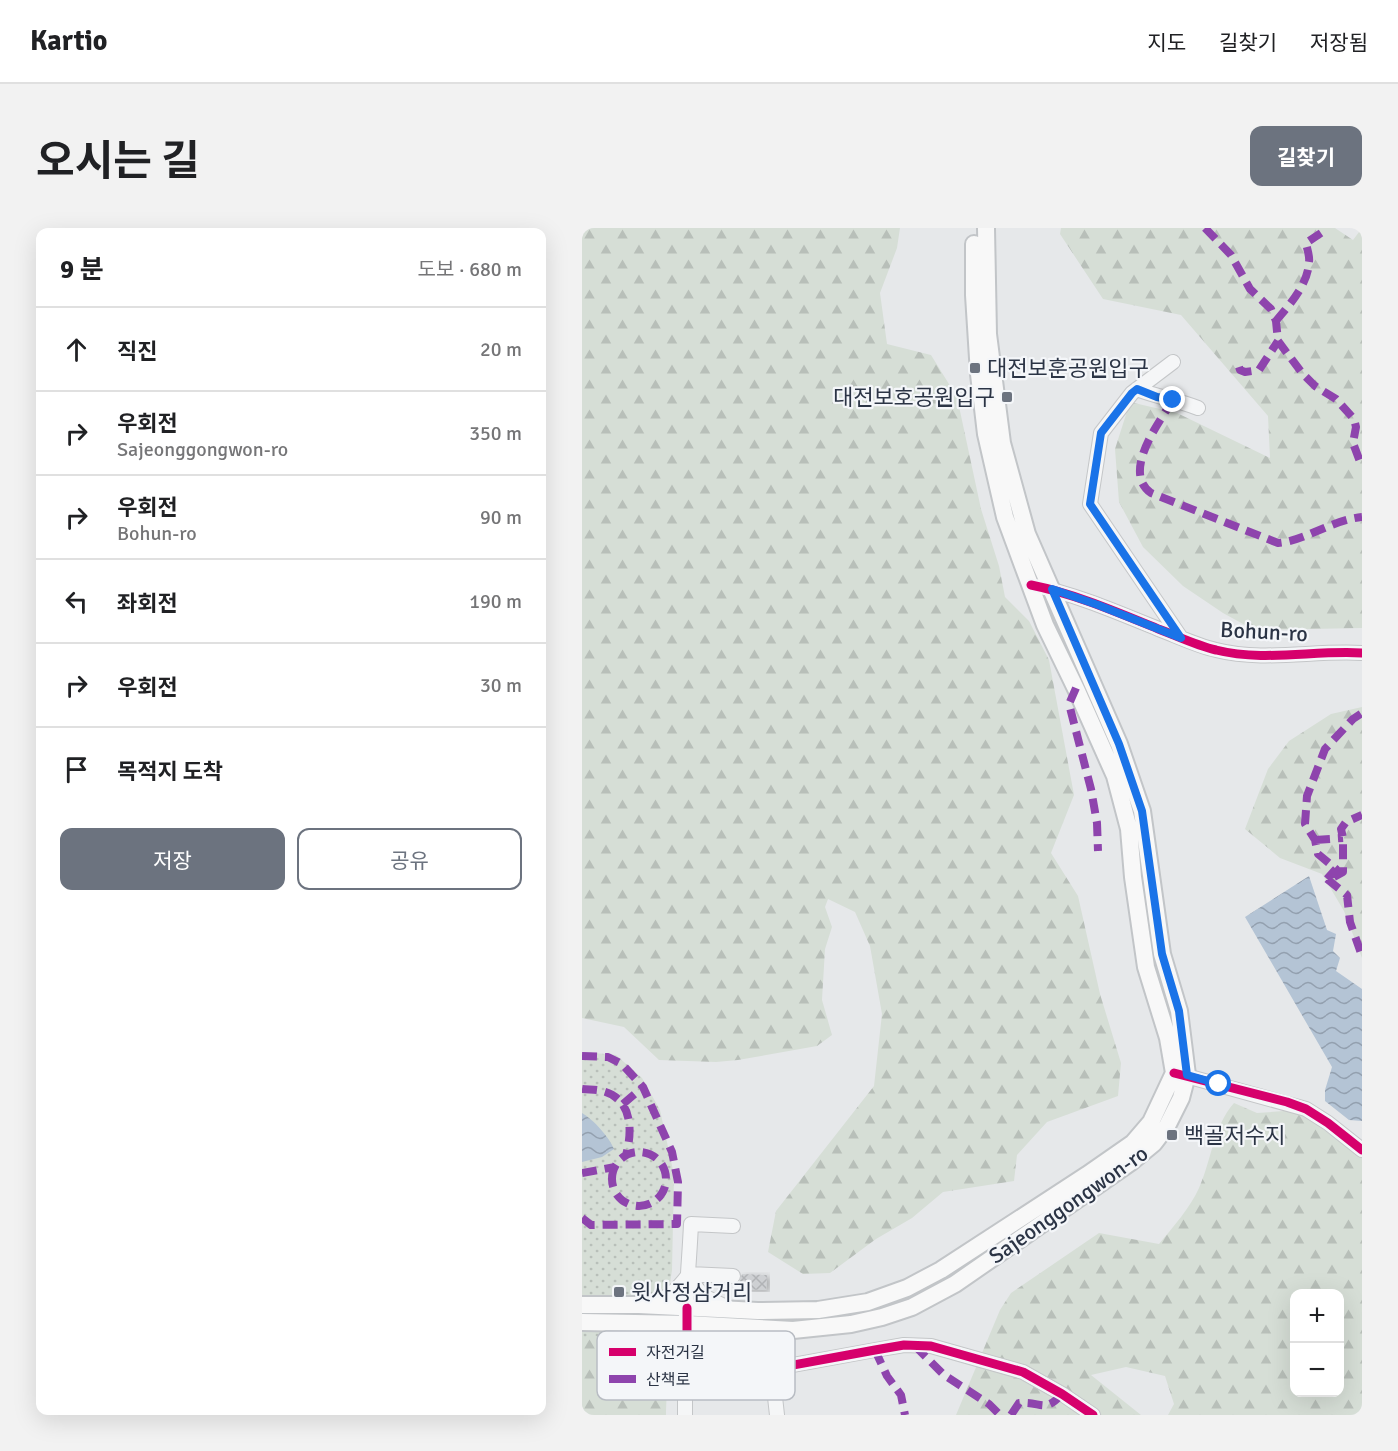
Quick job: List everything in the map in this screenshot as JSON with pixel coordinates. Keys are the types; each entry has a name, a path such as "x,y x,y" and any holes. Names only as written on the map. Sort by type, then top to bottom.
{"main road":[{"path":"974,228 975,316 986,434 1005,517 1046,625 1115,777 1129,829 1133,877 1146,967 1180,1074"},
{"path":"986,228 988,334 1002,443 1027,534 1119,744 1142,811 1162,954 1179,1011 1180,1074"},
{"name":"Sajeonggongwon-ro","path":"582,1305 639,1305 687,1316 733,1318 818,1310 868,1302 907,1288 941,1270 1133,1143 1151,1122 1180,1074"},
{"name":"Sajeonggongwon-ro","path":"582,1322 642,1323 687,1316"}],"street":[{"path":"1173,362 1137,389 1101,433 1090,504 1181,638"},
{"path":"1137,389 1198,408"},
{"name":"Bohun-ro","path":"1031,585 1052,589 1098,605 1216,650 1238,654 1280,656 1337,651 1362,653"},
{"path":"1180,1074 1306,1109 1362,1150"},
{"path":"687,1331 691,1224 733,1226"},
{"path":"689,1274 695,1289 733,1318 712,1331"},
{"path":"689,1274 733,1276"},
{"path":"639,1305 664,1298 678,1288 689,1274"},
{"path":"642,1323 657,1331"},
{"path":"795,1365 852,1353 904,1346 931,1346 1023,1372 1094,1415"},
{"path":"775,1400 777,1415"}],"green space":[{"path":"582,228 900,228 897,248 880,293 887,344 931,355 957,397 981,509 999,566 1005,597 1029,621 1049,660 1074,795 1051,853 1078,896 1100,994 1121,1063 1118,1096 1047,1122 1017,1155 1014,1181 943,1192 912,1218 876,1239 830,1273 803,1274 768,1252 776,1211 874,1086 882,1014 870,946 855,912 828,899 825,907 832,927 825,949 822,1000 832,1035 817,1046 716,1062 659,1060 624,1027 582,1018"},
{"path":"1061,228 1335,228 1353,240 1362,228 1362,628 1254,630 1223,613 1183,586 1143,547 1119,502 1115,449 1130,402 1177,413 1270,458 1268,416 1181,315 1103,299 1060,234"},
{"path":"1362,707 1362,958 1344,911 1322,874 1280,858 1245,829 1268,769 1289,741 1331,714"},
{"path":"582,1052 616,1055 642,1078 660,1110 674,1175 672,1270 663,1331 597,1331 598,1400 582,1414"},
{"path":"1234,1103 1257,1113 1297,1110 1362,1158 1362,1415 1168,1415 1174,1404 1165,1376 1126,1367 1091,1375 1141,1415 956,1415 1000,1310 1011,1293 1099,1233 1159,1244 1195,1195 1222,1122"},
{"path":"582,1337 597,1337 597,1400 666,1400 666,1415 582,1415"}],"water":[{"path":"1309,876 1327,930 1336,934 1333,951 1340,958 1336,971 1362,989 1362,1121 1349,1120 1325,1101 1325,1090 1332,1067 1245,917"},
{"path":"582,1113 601,1129 614,1149 602,1157 582,1162"}],"building":[{"path":"742,1274 767,1275 766,1290 737,1289"}],"marked path":[{"path":"1205,228 1231,255 1250,289 1271,309 1276,321 1278,341 1302,373 1315,386 1336,399 1354,419 1356,427 1353,443 1362,467"},
{"path":"1276,321 1297,294 1305,279 1309,260 1306,243 1321,233"},
{"path":"1239,367 1245,372 1259,370 1278,341"},
{"path":"1173,400 1152,433 1141,460 1140,473 1143,484 1151,493 1278,543 1298,539 1340,522 1362,517"},
{"path":"1076,688 1069,704 1091,789 1097,823 1098,851"},
{"path":"1327,879 1336,869 1318,854 1315,840 1305,824 1307,796 1325,749 1353,719 1362,713"},
{"path":"1334,877 1343,872 1341,829 1346,822 1362,815"},
{"path":"1315,840 1343,838"},
{"path":"1327,879 1347,895 1350,922 1362,956"},
{"path":"582,1056 608,1057 622,1064 643,1087 672,1152 678,1182 677,1224 591,1225 582,1218"},
{"path":"623,1104 643,1087"},
{"path":"582,1089 599,1090 612,1095 625,1108 629,1126 626,1155"},
{"path":"639,1152 649,1154 658,1160 664,1169 666,1179 664,1189 658,1198 649,1204 639,1206 629,1204 620,1198 614,1189 612,1179 614,1169 620,1160 629,1154 639,1152"},
{"path":"582,1173 615,1167"},
{"path":"915,1346 944,1375 989,1404 1000,1415"},
{"path":"875,1350 887,1376 901,1395 905,1415"},
{"path":"1011,1415 1019,1403 1047,1405 1062,1394"}],"cycle path":[{"path":"1031,585 1081,599 1195,644 1216,650 1252,655 1362,653"},
{"path":"1174,1073 1306,1109 1362,1150"},
{"path":"687,1308 687,1331"},
{"path":"795,1365 904,1345 931,1346 1023,1372 1093,1415"}],"place":[{"name":"대전보훈공원입구","path":"975,368"},
{"name":"대전보호공원입구","path":"1007,397"},
{"name":"백골저수지","path":"1172,1135"},
{"name":"윗사정삼거리","path":"619,1292"}],"route":[{"path":"1173,400 1157,397 1137,389 1132,393 1101,433 1090,504 1181,638 1052,589 1119,744 1142,811 1162,954 1179,1011 1187,1075 1219,1084"}]}
